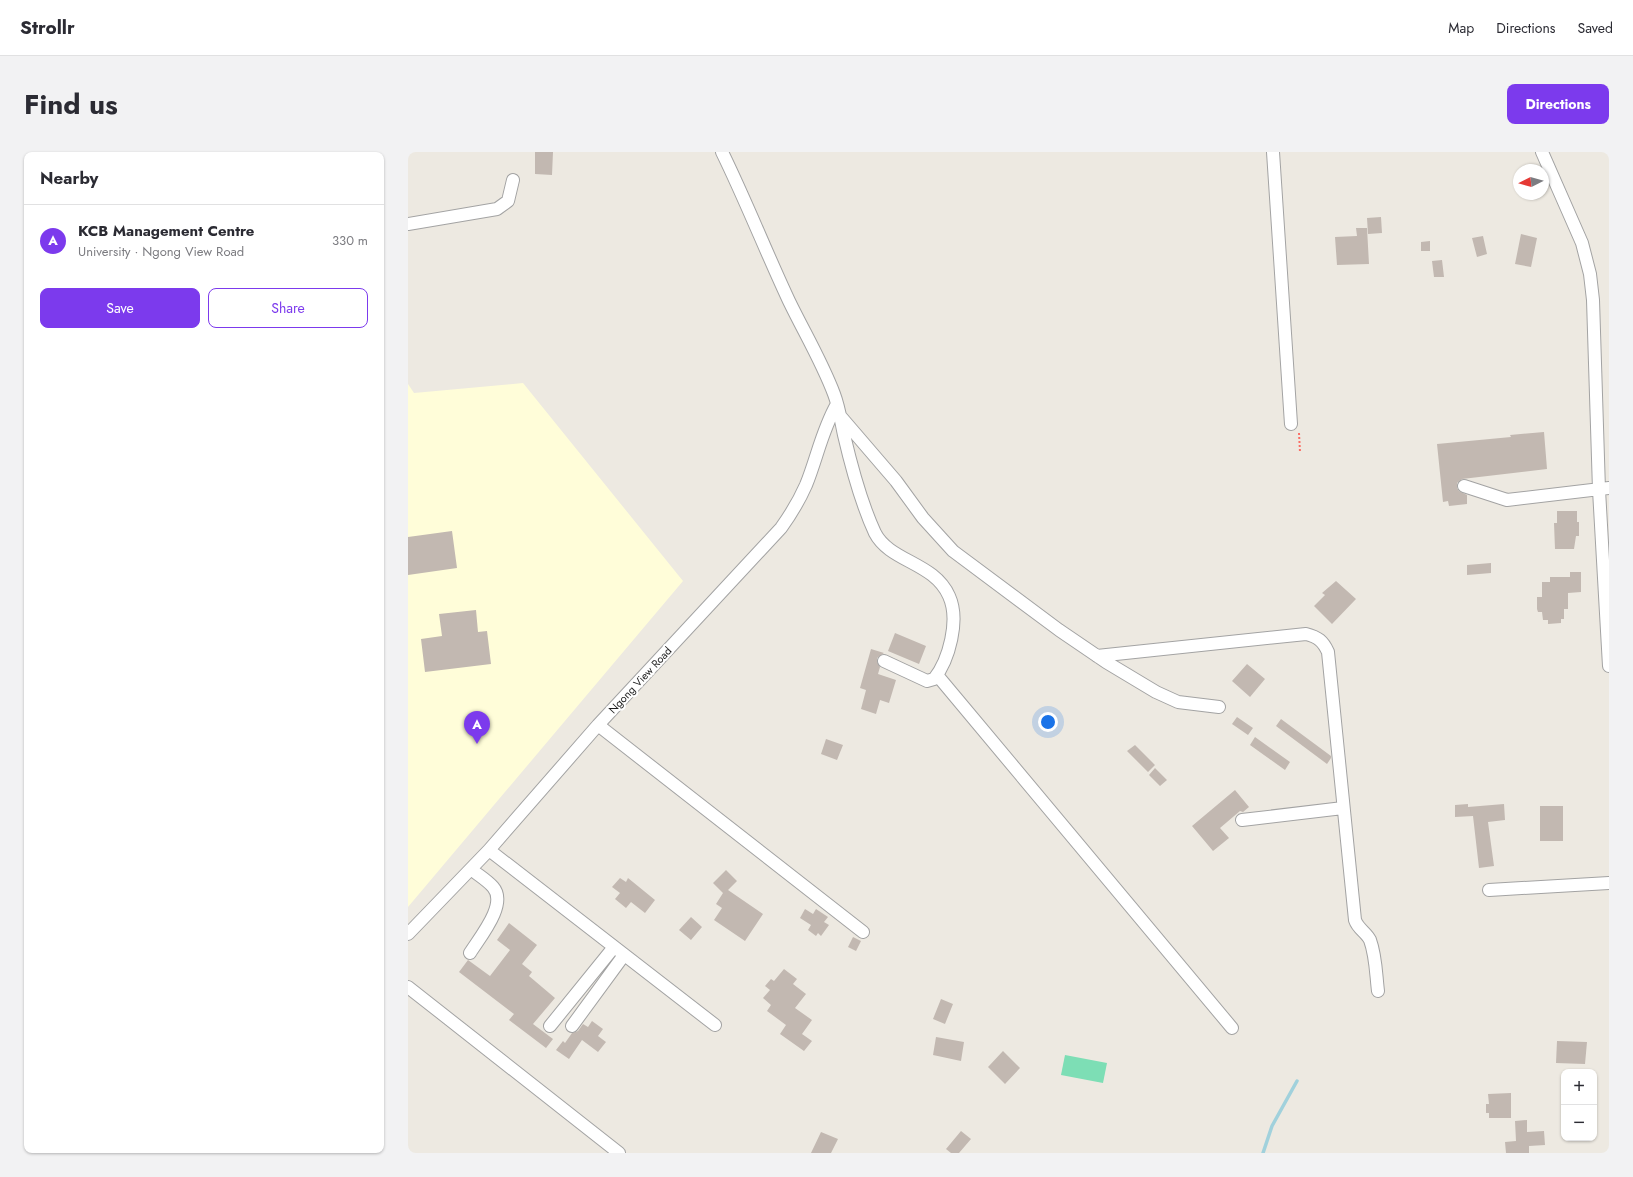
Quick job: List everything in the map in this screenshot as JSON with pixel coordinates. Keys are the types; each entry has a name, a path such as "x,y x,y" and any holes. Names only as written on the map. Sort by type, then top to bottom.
{"street":[{"path":"722,152 744,197 784,290 834,393 868,519 876,535 884,545 902,557 930,572 945,588 950,597 953,613 951,643 934,679 927,681 884,661"},
{"path":"1273,152 1291,424"},
{"path":"1542,152 1582,243 1590,274 1593,300 1604,489 1609,666"},
{"path":"408,224 497,209 508,201 513,180"},
{"path":"838,409 896,481 923,518 953,551 1059,630 1097,656 1156,692 1178,702 1219,707"},
{"name":"Ngong View Road","path":"408,934 489,850 598,725 781,528 795,508 806,485 824,430 838,409"},
{"path":"1464,486 1507,500 1604,489"},
{"path":"1097,656 1306,634 1323,641 1328,652 1355,920 1357,927 1369,938 1371,943 1378,991"},
{"path":"937,675 1232,1028"},
{"path":"598,725 863,932"},
{"path":"1242,820 1343,808"},
{"path":"489,850 715,1025"},
{"path":"470,953 497,909 498,899 494,888 471,869"},
{"path":"1489,890 1609,883"},
{"path":"550,1026 614,947"},
{"path":"572,1026 624,955"},
{"path":"408,987 619,1153"}],"shaded area":[{"path":"523,383 683,581 408,907 408,384 414,393"}],"green space":[{"path":"1065,1055 1107,1063 1103,1083 1061,1075"}],"building":[{"path":"535,152 553,152 552,175 535,174"},
{"path":"1381,217 1382,233 1368,234 1367,218"},
{"path":"1356,228 1367,228 1369,264 1337,265 1335,237 1357,236"},
{"path":"1521,234 1537,238 1531,267 1515,264"},
{"path":"1483,236 1487,254 1477,257 1472,238"},
{"path":"1430,241 1430,251 1421,251 1421,242"},
{"path":"1442,260 1444,277 1434,277 1432,261"},
{"path":"1544,432 1547,469 1462,479 1457,483 1457,488 1459,491 1467,495 1467,504 1449,506 1448,501 1443,502 1437,444 1511,437 1510,435"},
{"path":"1557,511 1577,511 1579,536 1576,536 1574,549 1555,549 1554,523 1557,523"},
{"path":"452,531 457,568 408,575 408,537"},
{"path":"1491,563 1491,573 1467,575 1467,565"},
{"path":"1570,572 1581,572 1581,592 1568,593 1568,609 1564,609 1564,619 1561,619 1561,623 1548,624 1548,620 1543,620 1542,612 1538,612 1537,609 1537,597 1542,597 1542,582 1550,582 1550,577 1570,577"},
{"path":"1336,581 1356,599 1332,624 1314,606 1325,595 1322,593"},
{"path":"476,610 478,632 487,631 491,664 425,672 421,639 442,636 439,614"},
{"path":"895,633 926,646 919,664 888,651"},
{"path":"871,649 884,653 877,658 877,662 880,667 878,674 896,680 889,703 880,700 876,714 861,709 866,690 860,688"},
{"path":"1247,664 1265,679 1250,697 1232,681"},
{"path":"1237,717 1253,728 1248,735 1232,724"},
{"path":"1281,719 1331,756 1327,764 1276,726"},
{"path":"1255,737 1290,762 1285,770 1250,745"},
{"path":"826,739 843,745 837,760 821,754"},
{"path":"1135,745 1155,765 1148,772 1127,751"},
{"path":"1155,768 1167,780 1160,786 1149,775"},
{"path":"1235,790 1249,807 1243,812 1240,811 1220,828 1229,838 1213,851 1192,826"},
{"path":"1468,804 1468,807 1504,804 1505,820 1488,822 1494,866 1479,868 1473,816 1455,817 1455,805"},
{"path":"1540,806 1563,806 1563,841 1540,841"},
{"path":"726,870 737,881 728,890 763,914 745,941 714,920 722,908 716,904 723,893 713,883"},
{"path":"620,878 626,882 628,878 655,900 645,913 631,902 626,908 615,899 620,893 612,887"},
{"path":"805,909 813,914 816,909 828,917 824,922 829,925 821,936 818,933 816,936 808,930 811,925 800,918"},
{"path":"691,917 702,927 691,940 679,930"},
{"path":"509,923 537,945 522,964 532,972 529,976 555,998 533,1024 553,1039 546,1048 509,1020 514,1014 459,972 468,960 490,976 510,950 497,940"},
{"path":"853,937 861,941 856,951 848,947"},
{"path":"784,969 797,979 793,984 806,994 795,1008 812,1020 802,1034 812,1041 804,1051 780,1034 786,1025 767,1011 771,1005 763,998 770,990 765,986 771,979 774,981"},
{"path":"941,999 953,1004 945,1024 933,1019"},
{"path":"592,1021 603,1029 598,1036 606,1042 598,1052 582,1040 569,1059 556,1050 563,1041 565,1043 572,1033 578,1031 583,1024 588,1027"},
{"path":"936,1037 964,1042 961,1061 933,1055"},
{"path":"1557,1041 1587,1042 1585,1064 1556,1063"},
{"path":"1003,1051 1020,1068 1005,1084 988,1067"},
{"path":"1511,1093 1511,1118 1489,1118 1489,1113 1486,1113 1486,1104 1489,1104 1488,1094"},
{"path":"1527,1120 1527,1132 1544,1131 1545,1145 1529,1146 1529,1153 1506,1153 1505,1142 1516,1141 1515,1121"},
{"path":"961,1131 971,1139 959,1153 951,1153 946,1149"},
{"path":"821,1132 838,1139 831,1153 811,1153"}],"waterway":[{"path":"1263,1153 1272,1126 1297,1081"}],"place":[{"name":"KCB Management Centre","path":"477,744"}]}
